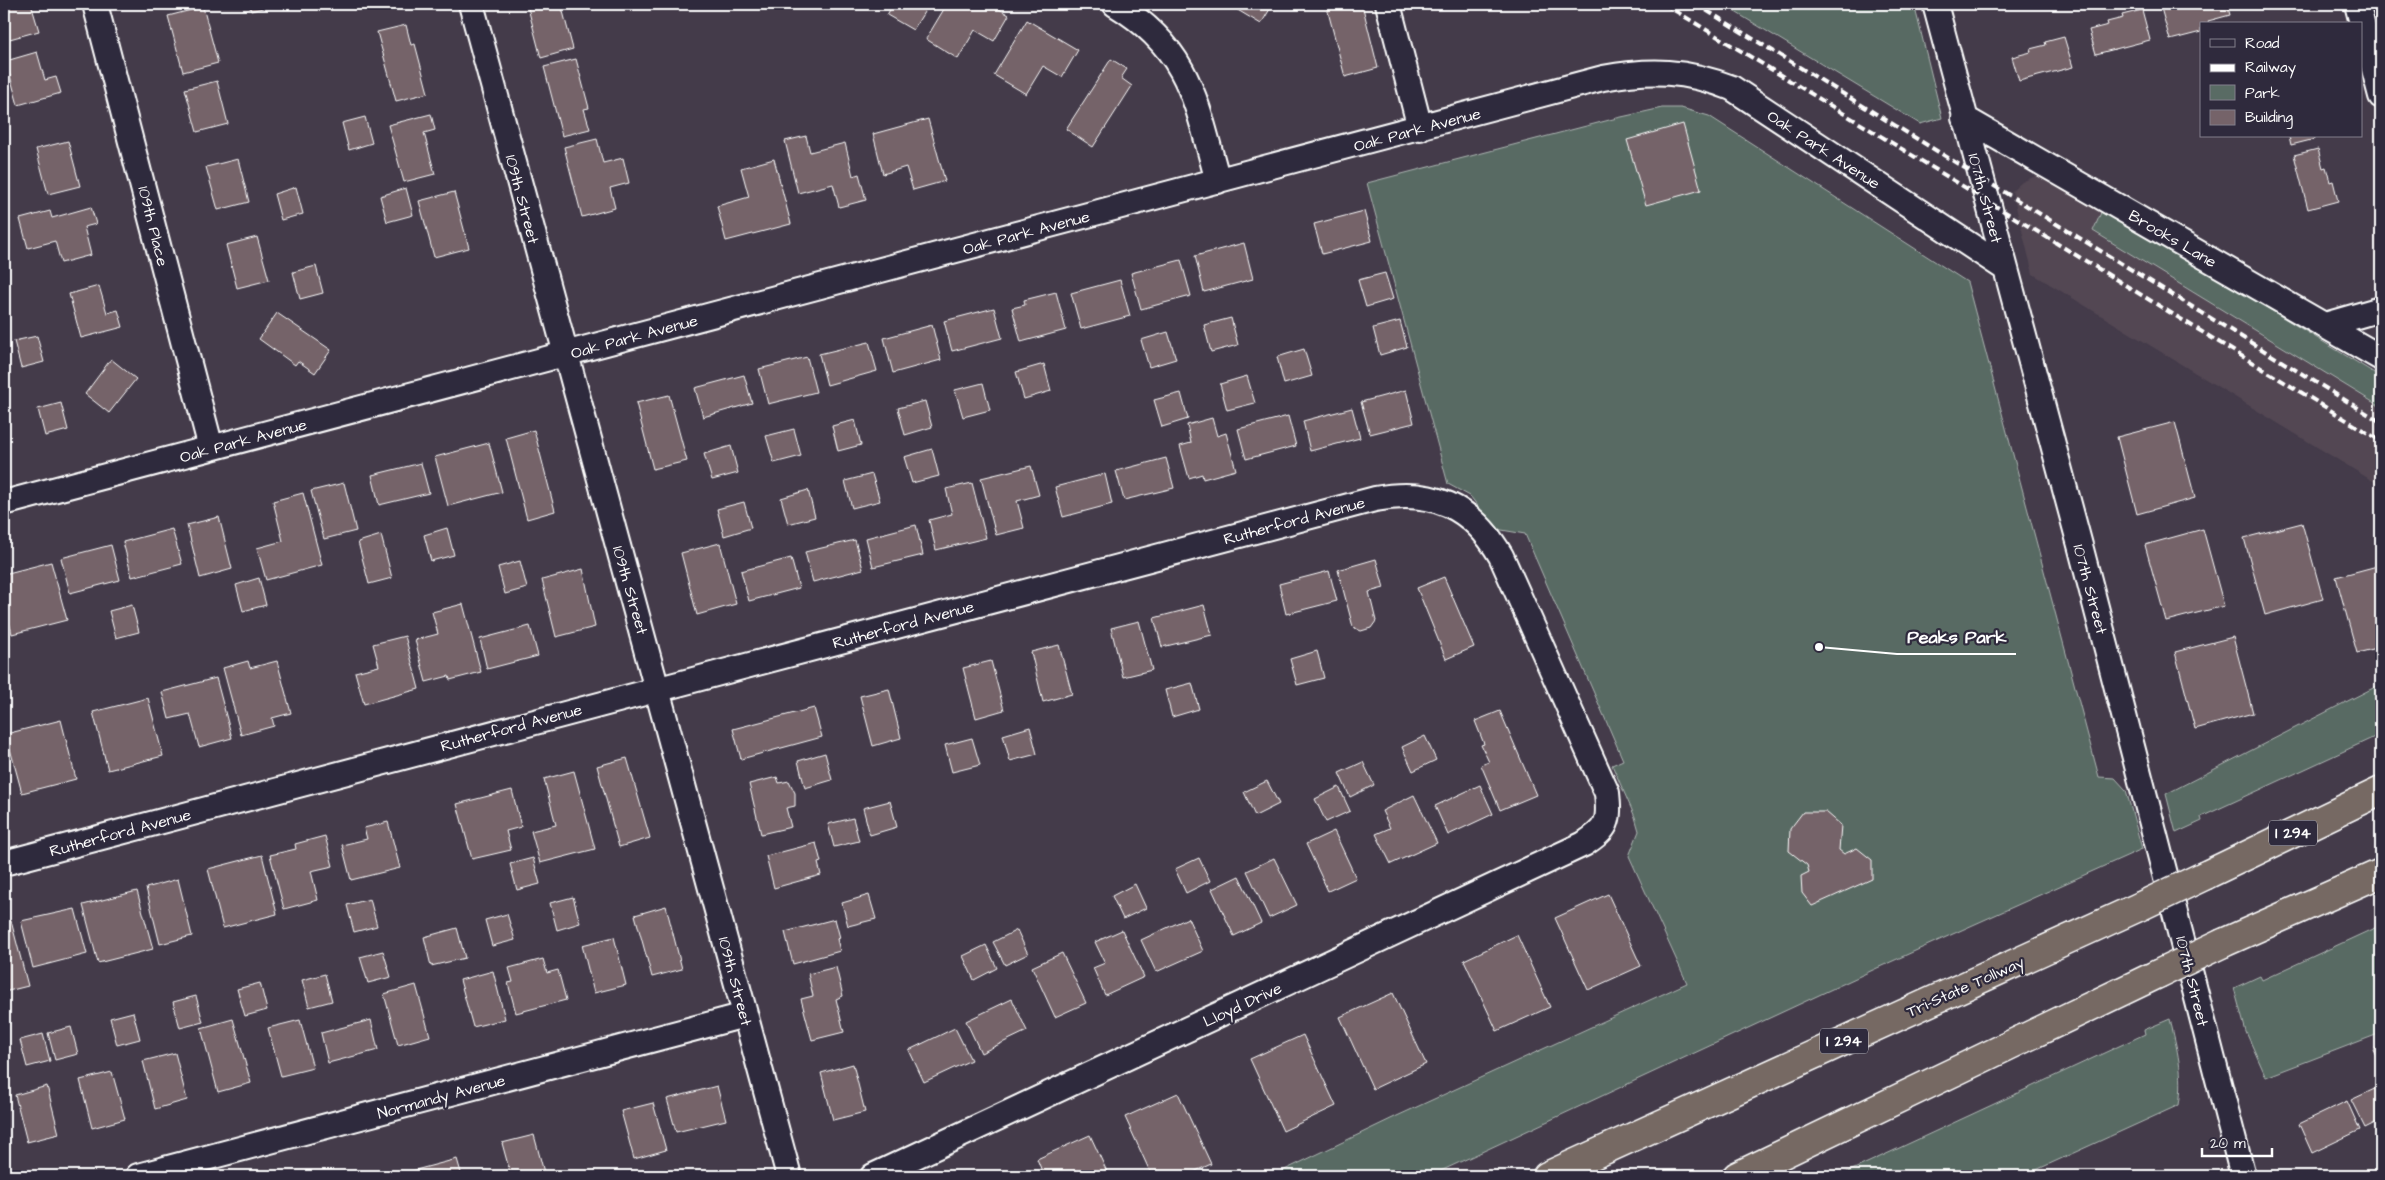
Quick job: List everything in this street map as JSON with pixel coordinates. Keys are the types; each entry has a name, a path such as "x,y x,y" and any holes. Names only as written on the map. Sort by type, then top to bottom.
{"highway":[{"name":"Tri-State Tollway","path":"1546,1176 2141,906 2381,791"},
{"path":"1737,1176 2223,943 2381,873"}],"street":[{"name":"109th Place","path":"95,4 210,448"},
{"name":"109th Street","path":"471,4 789,1176"},
{"path":"1115,4 1130,12 1160,39 1182,67 1194,94 1218,181"},
{"path":"1388,4 1420,128"},
{"name":"107th Street","path":"1935,4 2089,580 2243,1176"},
{"path":"2357,4 2362,22"},
{"path":"2362,23 2381,96"},
{"name":"Oak Park Avenue","path":"4,503 1603,78 1638,72 1672,72 1704,77 1732,88 2006,268"},
{"name":"Brooks Lane","path":"1964,118 2381,358"},
{"path":"2325,325 2381,309"},
{"name":"Rutherford Avenue","path":"4,863 1375,499 1402,495 1419,495 1448,504 1472,518 1496,548 1607,793 1609,813 1607,825"},
{"name":"Lloyd Drive","path":"873,1176 1584,844 1600,833 1607,825"},
{"name":"Normandy Avenue","path":"138,1176 745,1015"}],"shaded area":[{"path":"2038,175 2051,176 2103,208 2093,231 2381,407 2381,486 2033,274 2012,191 2022,182"}],"green space":[{"path":"1722,4 1914,4 1942,118 1920,124"},
{"path":"1662,108 1681,108 1709,116 1967,282 2099,777 2115,778 2126,790 2142,849 1875,969 1430,1176 1272,1176 1397,1116 1687,983 1629,856 1639,831 1635,817 1612,765 1623,760 1525,534 1496,529 1470,496 1448,484 1367,183"},
{"path":"2103,208 2381,377 2381,407 2093,231"},
{"path":"2381,684 2381,734 2201,817 2202,821 2176,833 2166,794"},
{"path":"2381,925 2381,1033 2266,1077 2246,1032 2234,988 2260,976 2262,980"},
{"path":"2170,1019 2180,1072 2179,1105 2023,1176 1839,1176 2145,1034 2144,1030"}],"building":[{"path":"4,4 31,4 39,31 6,40"},
{"path":"249,4 273,4 274,5 251,11"},
{"path":"527,4 561,4 573,49 541,58"},
{"path":"888,4 929,4 913,30 887,15 892,6"},
{"path":"947,4 991,4 1009,15 994,41 975,30 958,59 926,39"},
{"path":"1233,4 1273,4 1261,24 1231,6"},
{"path":"1326,4 1362,4 1378,68 1345,77"},
{"path":"2178,4 2227,4 2230,15 2208,22 2200,22 2200,32 2170,40 2161,8"},
{"path":"203,7 218,63 183,72 168,16"},
{"path":"2142,10 2150,40 2096,54 2089,30 2108,25 2107,22 2123,18 2122,15"},
{"path":"1027,20 1078,50 1062,77 1043,66 1026,94 994,75"},
{"path":"406,25 411,45 415,44 428,93 396,101 377,32"},
{"path":"2064,37 2073,67 2019,81 2012,57 2031,52 2030,49 2046,45 2045,42"},
{"path":"37,52 45,80 56,77 61,93 18,105 6,61"},
{"path":"576,59 589,108 584,109 590,129 562,136 544,67"},
{"path":"1111,59 1127,69 1121,78 1132,86 1093,147 1066,129"},
{"path":"217,81 228,124 197,132 185,89"},
{"path":"431,114 435,130 424,133 435,174 404,182 388,125"},
{"path":"365,117 372,143 349,150 342,123"},
{"path":"928,119 945,181 913,190 906,167 883,174 873,134"},
{"path":"1683,124 1701,190 1646,205 1627,140"},
{"path":"806,136 810,152 845,143 853,176 859,174 866,200 839,207 833,184 798,193 785,141"},
{"path":"2289,138 2315,139 2291,145"},
{"path":"597,139 603,163 623,158 629,183 610,188 615,208 582,217 564,147"},
{"path":"68,141 80,186 48,194 36,149"},
{"path":"2318,149 2323,168 2326,167 2330,182 2333,181 2338,201 2308,209 2294,155"},
{"path":"238,159 249,202 218,210 206,167"},
{"path":"774,159 791,224 726,241 717,206 749,197 741,168"},
{"path":"296,187 303,214 281,220 274,194"},
{"path":"406,188 413,215 387,222 380,196"},
{"path":"454,192 469,248 434,257 419,201"},
{"path":"91,207 96,224 84,227 91,255 61,263 55,241 28,248 20,219 50,211 52,218"},
{"path":"1364,211 1372,241 1322,254 1314,224"},
{"path":"257,237 269,280 237,288 226,245"},
{"path":"1244,243 1253,279 1204,292 1195,256"},
{"path":"1181,260 1191,296 1141,309 1131,273"},
{"path":"316,266 323,293 300,299 293,272"},
{"path":"1385,273 1393,299 1366,307 1358,280"},
{"path":"1120,280 1130,316 1081,329 1071,293"},
{"path":"99,286 107,313 118,310 123,327 81,338 69,294"},
{"path":"1056,292 1066,330 1021,342 1012,308 1025,305 1024,300"},
{"path":"994,308 1002,338 952,351 944,321"},
{"path":"277,313 331,350 315,373 298,361 295,365 259,339"},
{"path":"1231,318 1238,345 1211,352 1204,325"},
{"path":"1400,321 1407,347 1380,355 1373,328"},
{"path":"932,325 941,360 893,373 884,338"},
{"path":"1168,332 1176,359 1149,367 1141,340"},
{"path":"37,336 44,362 21,368 14,341"},
{"path":"869,342 877,371 827,385 819,354"},
{"path":"1304,349 1312,376 1284,384 1277,357"},
{"path":"807,357 816,392 768,404 759,369"},
{"path":"111,359 136,379 109,413 85,394"},
{"path":"1044,364 1051,391 1024,399 1016,372"},
{"path":"744,375 752,403 703,417 695,388"},
{"path":"1247,376 1255,403 1227,410 1220,384"},
{"path":"983,383 990,410 963,417 955,390"},
{"path":"1406,390 1414,423 1370,434 1361,402"},
{"path":"1181,393 1188,419 1162,427 1154,400"},
{"path":"669,395 687,461 653,469 636,403"},
{"path":"925,401 932,427 905,435 898,408"},
{"path":"61,403 68,430 45,436 38,409"},
{"path":"1352,408 1360,438 1310,451 1303,421"},
{"path":"1288,416 1296,446 1246,459 1238,429"},
{"path":"1212,418 1217,436 1226,433 1236,470 1203,479 1202,474 1189,478 1180,446 1191,443 1187,425"},
{"path":"855,420 861,445 838,451 832,426"},
{"path":"2175,422 2195,498 2137,514 2117,437"},
{"path":"794,429 801,456 774,463 766,436"},
{"path":"534,430 555,511 527,519 506,438"},
{"path":"489,443 502,492 448,506 435,457"},
{"path":"731,446 738,473 712,480 704,454"},
{"path":"932,449 939,476 912,483 904,457"},
{"path":"1166,458 1174,488 1124,500 1116,471"},
{"path":"421,463 429,493 379,505 372,475"},
{"path":"1031,466 1039,495 1017,501 1024,528 996,535 981,478"},
{"path":"872,474 880,501 852,508 845,481"},
{"path":"1105,474 1112,504 1063,517 1055,487"},
{"path":"344,483 356,531 324,539 311,491"},
{"path":"972,483 986,538 936,550 929,520 952,514 946,489"},
{"path":"808,490 815,517 788,524 781,498"},
{"path":"303,493 322,565 266,580 257,548 283,541 273,501"},
{"path":"744,502 751,528 724,536 717,509"},
{"path":"219,517 232,569 200,578 187,525"},
{"path":"2302,523 2323,599 2265,615 2244,538"},
{"path":"916,525 923,555 873,567 866,538"},
{"path":"447,528 454,555 431,561 424,535"},
{"path":"172,529 182,564 132,577 123,542"},
{"path":"2203,529 2224,606 2166,621 2145,545"},
{"path":"381,535 392,578 369,584 358,542"},
{"path":"855,540 863,569 813,582 805,552"},
{"path":"720,543 736,604 697,615 681,553"},
{"path":"111,545 120,580 70,593 61,558"},
{"path":"791,558 799,588 749,601 741,571"},
{"path":"1376,559 1384,588 1369,592 1376,621 1371,628 1361,631 1353,627 1338,570"},
{"path":"520,561 527,588 505,594 498,567"},
{"path":"51,562 67,620 12,634 4,601 4,574"},
{"path":"2381,565 2381,647 2357,653 2336,577"},
{"path":"583,569 595,627 556,637 542,580"},
{"path":"1329,571 1337,601 1286,614 1279,584"},
{"path":"1444,577 1474,647 1446,659 1417,588"},
{"path":"259,578 266,605 243,611 236,585"},
{"path":"463,604 481,672 450,680 449,676 426,682 415,640 438,634 432,612"},
{"path":"132,605 139,632 116,638 109,611"},
{"path":"1204,605 1212,635 1162,647 1154,618"},
{"path":"1139,621 1152,670 1123,677 1111,628"},
{"path":"530,626 538,656 487,669 480,639"},
{"path":"405,636 419,689 364,704 355,672 379,666 373,644"},
{"path":"2233,637 2253,713 2195,729 2175,652"},
{"path":"1059,645 1072,694 1043,702 1031,652"},
{"path":"1317,651 1324,678 1297,685 1290,659"},
{"path":"248,661 250,668 277,661 291,713 272,718 274,726 241,735 223,668"},
{"path":"991,661 1004,710 976,718 963,668"},
{"path":"216,678 232,738 199,747 190,714 169,719 162,692"},
{"path":"1192,683 1199,709 1172,717 1165,690"},
{"path":"889,689 901,738 873,746 860,696"},
{"path":"148,698 163,756 108,770 93,712"},
{"path":"814,708 822,737 741,759 733,729"},
{"path":"1500,711 1536,795 1500,810 1481,765 1489,762 1481,745 1484,744 1475,721"},
{"path":"61,720 76,779 22,793 6,734"},
{"path":"1030,727 1037,754 1010,761 1003,735"},
{"path":"1425,736 1436,760 1413,771 1402,747"},
{"path":"972,738 980,765 952,772 945,745"},
{"path":"825,753 832,780 805,788 798,761"},
{"path":"627,758 650,838 619,847 597,766"},
{"path":"1363,762 1374,785 1350,797 1339,773"},
{"path":"574,771 595,849 540,863 531,831 556,825 544,779"},
{"path":"777,777 779,783 789,781 795,793 795,806 786,808 791,827 761,834 749,784"},
{"path":"1267,781 1279,804 1255,816 1244,792"},
{"path":"1480,785 1493,814 1448,835 1435,806"},
{"path":"1339,787 1350,811 1326,822 1315,799"},
{"path":"512,790 521,827 506,831 511,850 472,859 457,804"},
{"path":"1414,795 1437,843 1391,864 1376,834 1390,828 1382,811"},
{"path":"890,801 897,827 870,835 863,808"},
{"path":"1803,812 1826,812 1841,825 1839,850 1844,854 1857,848 1872,860 1872,879 1812,906 1802,893 1801,876 1809,872 1807,865 1789,851 1790,829"},
{"path":"853,818 859,841 834,847 828,824"},
{"path":"388,822 400,868 351,880 342,845 367,839 364,828"},
{"path":"1334,831 1356,878 1328,891 1306,844"},
{"path":"325,836 333,866 311,871 318,900 284,909 270,855 296,849 295,844"},
{"path":"816,843 821,862 818,863 821,875 774,888 766,856"},
{"path":"262,855 277,914 223,928 208,869"},
{"path":"533,858 540,884 517,890 510,864"},
{"path":"1199,858 1210,881 1186,893 1175,869"},
{"path":"1274,858 1297,905 1269,918 1247,871"},
{"path":"1239,876 1261,923 1234,936 1212,889"},
{"path":"178,879 192,936 160,944 146,888"},
{"path":"1135,884 1146,908 1123,919 1112,896"},
{"path":"137,891 153,949 98,963 83,905"},
{"path":"1608,894 1641,966 1588,990 1555,918"},
{"path":"869,895 876,919 848,926 842,903"},
{"path":"573,897 580,923 557,930 550,903"},
{"path":"370,899 377,926 354,932 347,905"},
{"path":"666,906 682,969 652,977 635,915"},
{"path":"75,909 87,954 33,968 21,921"},
{"path":"507,914 515,940 492,946 485,920"},
{"path":"1188,918 1203,951 1156,972 1141,940"},
{"path":"835,919 840,938 837,939 840,951 793,964 785,932"},
{"path":"11,921 28,986 4,992 4,923"},
{"path":"457,928 465,958 431,966 424,937"},
{"path":"1017,930 1028,954 1005,965 993,942"},
{"path":"1122,930 1144,977 1105,995 1093,968 1105,963 1095,942"},
{"path":"1517,935 1550,1007 1497,1031 1464,960"},
{"path":"614,937 626,985 594,993 582,945"},
{"path":"986,945 997,968 974,980 963,956"},
{"path":"383,951 391,977 368,983 360,957"},
{"path":"1062,953 1086,1003 1055,1017 1032,967"},
{"path":"543,959 547,973 558,970 566,1000 516,1013 508,983 513,982 509,968"},
{"path":"836,967 843,996 836,999 844,1032 812,1040 801,999 813,996 808,974"},
{"path":"493,971 505,1019 473,1027 460,980"},
{"path":"325,974 332,1001 309,1007 302,980"},
{"path":"260,983 267,1010 245,1016 237,989"},
{"path":"416,985 430,1036 398,1045 384,994"},
{"path":"1393,993 1426,1064 1373,1089 1340,1017"},
{"path":"196,996 203,1022 180,1028 173,1002"},
{"path":"1012,999 1027,1031 981,1053 966,1021"},
{"path":"133,1012 140,1039 117,1045 110,1018"},
{"path":"233,1019 251,1083 218,1092 201,1028"},
{"path":"300,1020 313,1068 281,1076 268,1028"},
{"path":"371,1020 378,1050 328,1063 321,1033"},
{"path":"71,1027 78,1054 55,1060 48,1033"},
{"path":"955,1028 971,1060 924,1082 909,1050"},
{"path":"43,1034 50,1061 27,1067 20,1040"},
{"path":"1303,1035 1336,1106 1283,1131 1250,1059"},
{"path":"2381,1046 2381,1067 2373,1050"},
{"path":"175,1053 187,1100 155,1109 143,1061"},
{"path":"853,1064 865,1112 833,1120 821,1073"},
{"path":"112,1072 125,1119 92,1128 80,1080"},
{"path":"47,1086 59,1134 27,1142 15,1095"},
{"path":"717,1086 726,1120 676,1132 667,1099"},
{"path":"2381,1086 2381,1120 2365,1128 2351,1100"},
{"path":"1178,1093 1211,1164 1185,1176 1152,1176 1125,1117"},
{"path":"2347,1101 2360,1130 2312,1153 2299,1124"},
{"path":"653,1103 666,1150 634,1159 621,1111"},
{"path":"534,1135 545,1176 511,1176 502,1143"},
{"path":"1090,1135 1109,1176 1044,1176 1037,1159"},
{"path":"457,1159 462,1176 393,1176"}],"railway":[{"path":"1664,4 2381,441"},
{"path":"1696,4 2381,422"}],"place":[{"name":"Peaks Park","path":"1819,647"}]}
